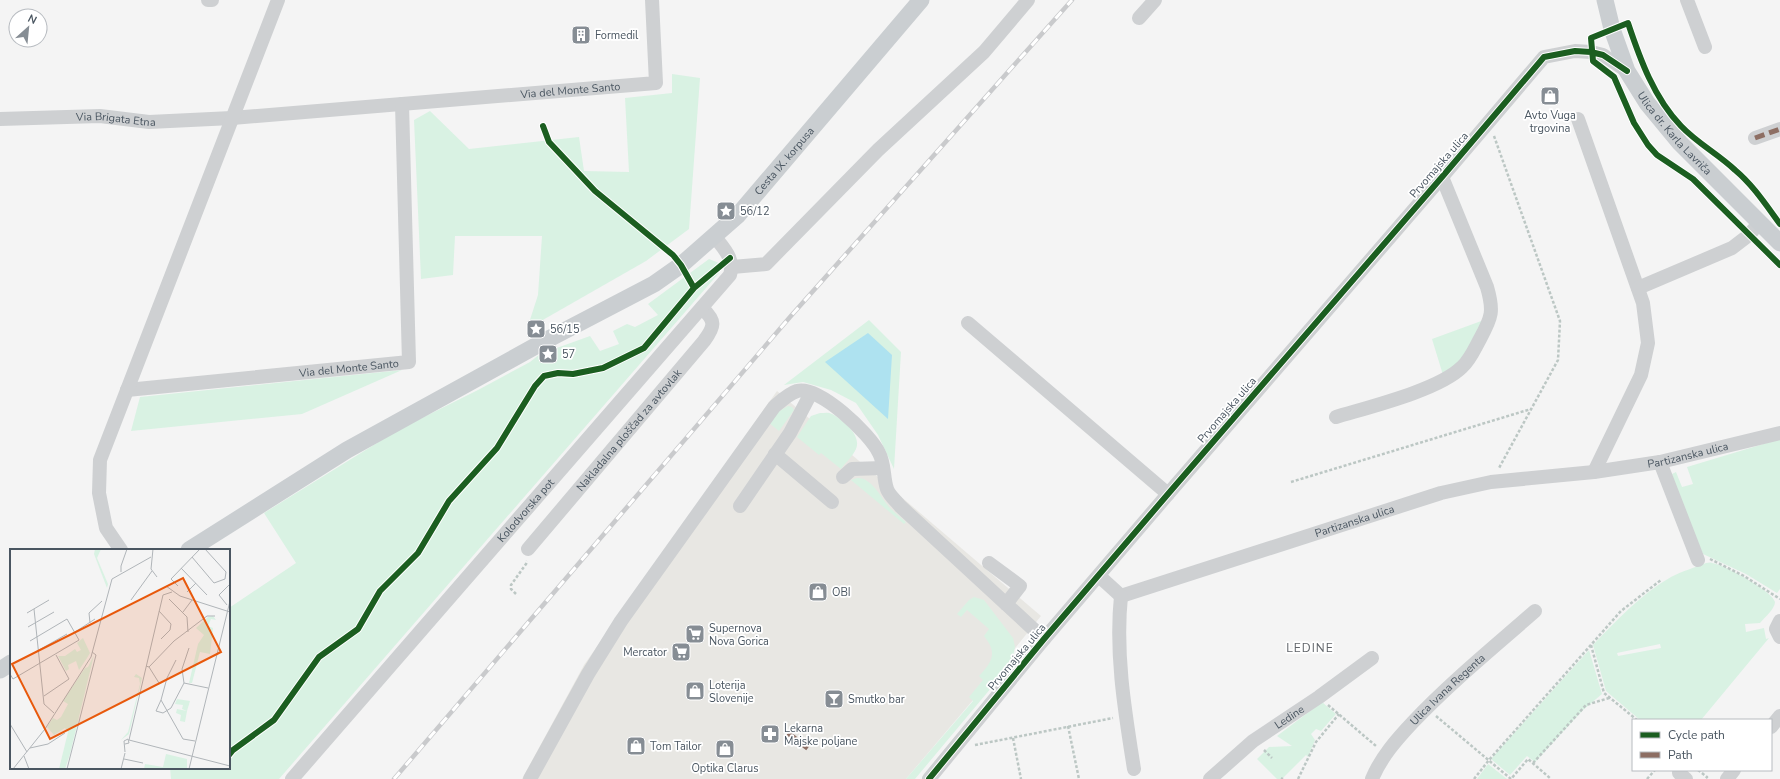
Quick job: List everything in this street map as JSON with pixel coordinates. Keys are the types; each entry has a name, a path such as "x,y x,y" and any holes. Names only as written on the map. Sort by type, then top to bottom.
{"main road":[{"name":"Cesta IX. korpusa","path":"191,549 347,450 541,343 654,284 681,265 715,237 738,215 921,0"},
{"name":"Ulica dr. Karla Lavriča","path":"1605,0 1612,29 1627,71 1647,103 1680,143 1780,243"},
{"path":"0,670 10,664"}],"street":[{"path":"120,549 106,528 99,493 100,460 278,0"},
{"name":"Via del Monte Santo","path":"232,118 656,82 652,0"},
{"path":"715,237 730,258 732,267 766,264 878,150 984,52 1028,0"},
{"path":"1139,18 1155,0"},
{"path":"1687,0 1705,46"},
{"name":"Prvomajska ulica","path":"929,779 1168,494 1442,178 1544,57 1575,51 1591,52 1603,55 1627,71"},
{"name":"Via del Monte Santo","path":"127,390 409,362 402,104"},
{"name":"Via Brigata Etna","path":"0,119 100,116 149,122 232,118"},
{"path":"1578,119 1643,303 1648,344 1641,375 1594,472"},
{"path":"1755,138 1780,129"},
{"name":"Prvomajska ulica","path":"1336,417 1412,393 1449,378 1463,367 1469,359 1490,319 1492,305 1487,287 1442,178"},
{"path":"1638,288 1732,248 1749,235 1759,223"},
{"name":"Kolodvorska pot","path":"292,779 702,308 730,275 732,267"},
{"name":"Nakladalna ploščad za avtovlak","path":"528,549 711,332 713,322 702,308"},
{"path":"968,323 1168,494"},
{"path":"530,779 588,674 621,621 770,413 784,398 798,391 811,393 827,400 856,424 872,440 880,454 887,490 900,506 1044,640"},
{"path":"740,506 790,432 811,393"},
{"name":"Partizanska ulica","path":"1121,596 1441,492 1491,482 1594,472 1660,462 1780,433"},
{"path":"775,454 832,502"},
{"path":"1660,462 1698,560"},
{"path":"843,477 852,469 883,468"},
{"path":"989,563 1020,586 1006,604"},
{"path":"1099,576 1121,596 1119,624 1122,694 1134,770"},
{"name":"Ulica Ivana Regenta","path":"1372,779 1386,754 1395,742 1426,708 1442,692 1535,611"},
{"path":"1780,621 1776,629 1780,637"},
{"name":"Ledine","path":"1210,779 1253,741 1319,697 1372,658"},
{"path":"1772,726 1780,716"},
{"path":"1727,779 1733,771"}],"path":[{"path":"1489,123 1560,321 1558,360 1491,482"},
{"path":"1291,482 1532,408"},
{"path":"516,594 511,589 510,585 526,564 528,549"},
{"path":"1698,560 1708,559 1715,562 1744,576 1780,599"},
{"path":"1474,779 1489,760 1621,611 1661,580"},
{"path":"1592,645 1604,693 1636,719"},
{"path":"1319,697 1386,754"},
{"path":"1533,763 1586,705 1609,698"},
{"path":"1426,708 1511,779 1528,759 1552,779"},
{"path":"1298,779 1316,742 1339,714"},
{"path":"954,749 1125,715"},
{"path":"1068,726 1079,779"},
{"path":"1013,738 1021,779"},
{"path":"1647,779 1654,771"},
{"path":"1699,771 1706,777 1705,779"}],"shaded area":[{"path":"777,391 1041,616 973,700 906,779 522,779 584,665"}],"green space":[{"path":"672,74 700,78 689,229 646,261 527,329 538,295 542,236 455,236 453,275 421,279 414,120 430,111 469,149 579,137 584,171 629,172 625,98 672,93"},
{"path":"709,259 719,263 719,273 279,779 171,779 170,769 230,769 230,607 296,563 264,513 398,430 478,390 530,362 540,354 590,336 600,351 619,344 613,331 627,324 635,327 658,315 648,304"},
{"path":"869,320 901,352 894,469 878,435 856,403 831,390 803,382 784,385"},
{"path":"1484,320 1464,358 1443,375 1432,339"},
{"path":"402,370 302,414 131,431 140,397"},
{"path":"788,406 792,407 794,410 779,431 769,423 778,412"},
{"path":"820,413 832,414 850,428 856,438 856,449 841,469 821,453 819,455 797,437 811,416"},
{"path":"1780,439 1780,589 1777,593 1746,574 1703,554 1675,489 1672,474 1676,472 1682,487 1693,484 1687,467"},
{"path":"857,478 871,484 889,507 906,522 904,524 851,480"},
{"path":"1706,563 1718,565 1747,579 1766,592 1772,597 1775,605 1760,623 1745,624 1746,632 1764,628 1766,639 1769,638 1702,719 1639,719 1606,691 1593,645 1639,599 1671,577","holes":["1660,644 1661,648 1618,656 1617,653"]},
{"path":"974,597 984,600 1013,638 1015,647 1013,656 1017,657 915,779 906,779 973,701 969,697 983,680 979,676 992,657 991,647 984,636 989,629 967,610 961,617 957,614 969,600"},
{"path":"1589,650 1602,694 1583,710 1535,762 1527,756 1510,775 1491,759"},
{"path":"1322,702 1336,714 1321,731 1316,729 1311,734 1315,740 1308,757 1306,755 1282,779 1277,779 1257,759 1269,747 1292,746 1277,736"},
{"path":"1488,764 1507,779 1477,779"}],"water":[{"path":"868,333 892,355 888,419 825,362"}],"railway":[{"path":"394,779 790,317 1072,0"}],"marked path":[{"path":"1755,138 1780,129"},
{"path":"788,733 810,750"}],"cycle path":[{"path":"1780,224 1748,182 1728,164 1687,132 1671,115 1649,78 1628,23 1591,38 1593,61 1614,77 1634,123 1648,145 1657,155 1693,179 1780,265"},
{"path":"929,779 1044,639 1544,57 1575,51 1591,52 1603,55 1627,71"},
{"path":"543,126 549,142 595,191 673,255 681,265 694,288"},
{"path":"230,754 274,720 319,657 358,629 380,591 418,553 449,501 497,448 535,386 544,376 558,373 573,374 603,368 644,348 694,288 730,258"}],"place":[{"name":"Formedil","path":"581,35"},
{"name":"Avto Vuga trgovina","path":"1550,96"},
{"name":"56/12","path":"726,211"},
{"name":"56/15","path":"536,329"},
{"name":"57","path":"548,354"},
{"name":"OBI","path":"818,592"},
{"name":"Supernova Nova Gorica","path":"695,634"},
{"name":"Mercator","path":"681,652"},
{"name":"Loterija Slovenije","path":"695,691"},
{"name":"Smutko bar","path":"834,699"},
{"name":"Lekarna Majske poljane","path":"770,734"},
{"name":"Tom Tailor","path":"636,746"},
{"name":"Optika Clarus","path":"725,749"}],"district":[{"name":"LEDINE","path":"1310,648"}]}
